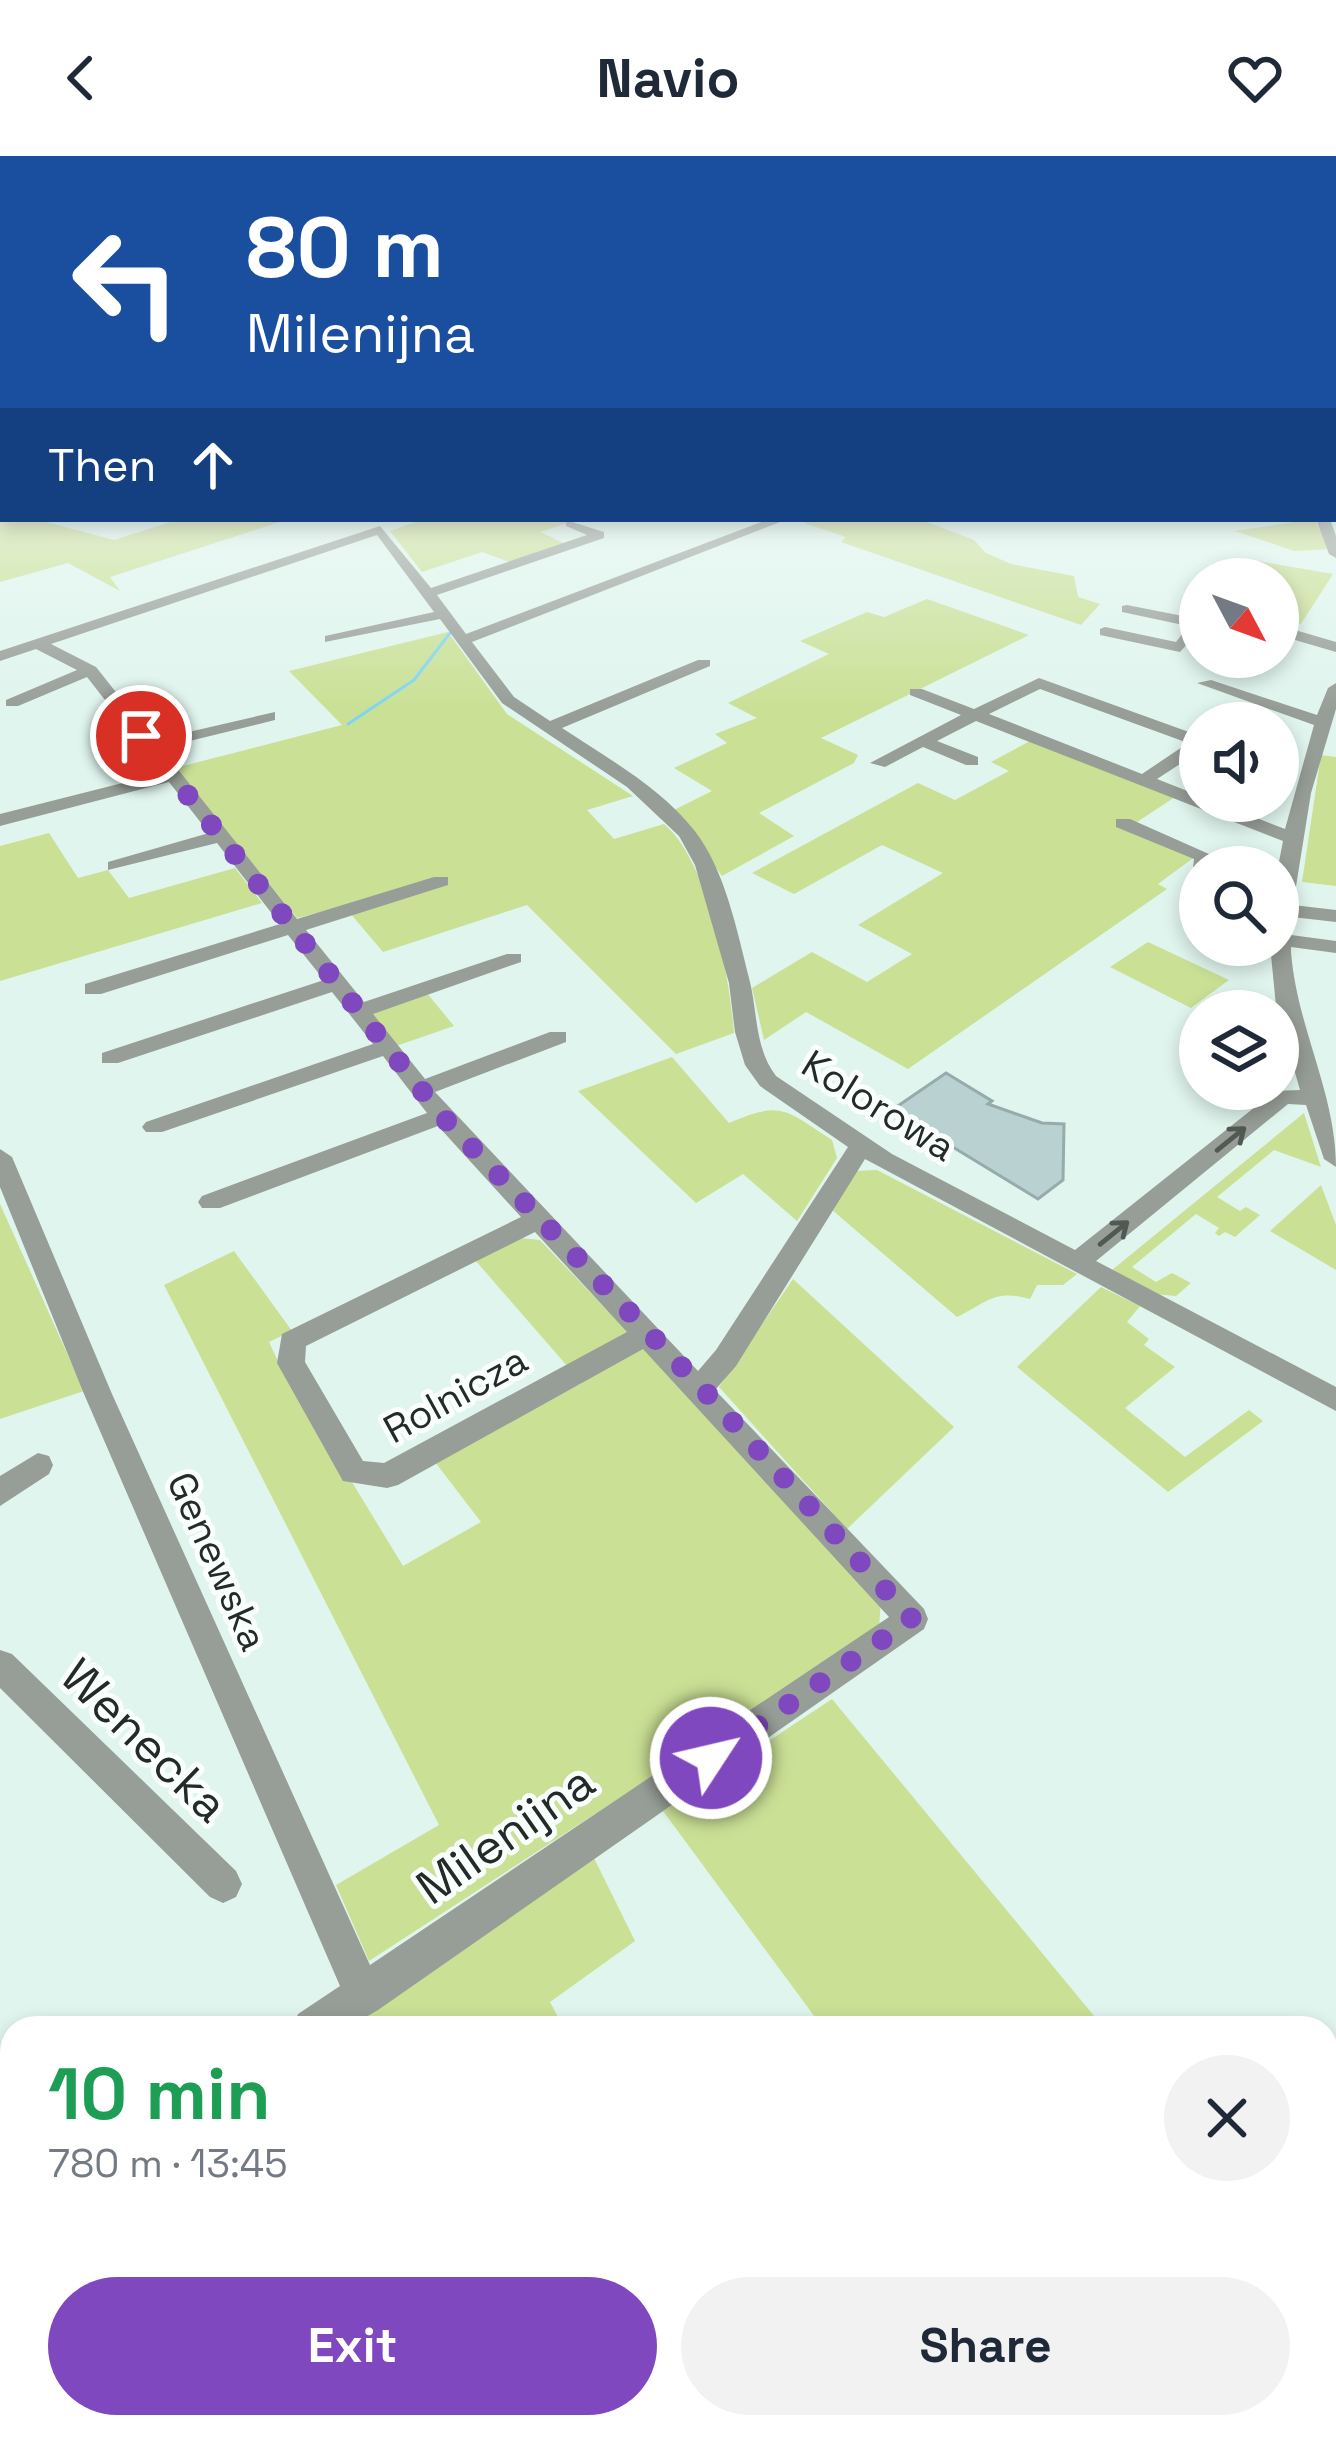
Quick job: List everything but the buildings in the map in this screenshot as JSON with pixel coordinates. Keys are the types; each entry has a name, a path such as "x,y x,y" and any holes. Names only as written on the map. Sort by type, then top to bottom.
{"street":[{"path":"463,640 773,522"},
{"path":"430,593 599,535 571,523"},
{"name":"Kolorowa","path":"35,644 380,530 508,700 633,784 687,833 705,865 726,931 756,1065 768,1081 863,1148 1336,1400"},
{"path":"1127,609 1179,618"},
{"path":"330,639 444,614"},
{"path":"1105,632 1179,647"},
{"path":"1299,636 1336,647"},
{"path":"0,656 35,644 90,670 442,1116 701,1387 726,1358 848,1161 863,1148"},
{"path":"548,728 704,663"},
{"path":"12,703 90,670"},
{"path":"879,763 1039,683 1179,735"},
{"path":"1205,683 1328,714"},
{"path":"1294,846 1307,762 1336,688"},
{"path":"916,692 1143,781"},
{"path":"149,746 268,716"},
{"path":"925,742 972,761"},
{"path":"1143,781 1179,757"},
{"path":"0,820 172,776"},
{"path":"1143,781 1153,815 1193,846"},
{"path":"1153,815 1295,839"},
{"path":"115,866 221,836"},
{"path":"93,989 441,881"},
{"path":"1299,912 1336,916"},
{"path":"1299,942 1336,947"},
{"path":"359,1011 514,958"},
{"path":"1283,966 1287,1003 1336,1160"},
{"path":"110,1058 337,983"},
{"path":"420,1089 558,1037"},
{"path":"154,1127 387,1046"},
{"path":"1076,1263 1283,1096 1336,1078"},
{"path":"211,1202 442,1116"},
{"name":"Genewska","path":"0,1156 98,1394 364,1996"},
{"name":"Rolnicza","path":"538,1219 292,1341 291,1363 354,1472 387,1476 647,1334"},
{"name":"Milenijna","path":"332,2016 912,1619 701,1387"},
{"path":"0,1492 38,1465"},
{"name":"Wenecka","path":"0,1665 223,1884"}],"green space":[{"path":"0,522 46,522 114,540 171,522 280,522 110,577 120,591 68,563 0,582"},
{"path":"416,522 570,522 540,532 568,545 512,563 482,552 422,572 390,531"},
{"path":"927,522 974,540 986,553 1011,564 1074,576 1078,597 1100,604 1081,625 841,542 846,537 804,523"},
{"path":"1316,522 1330,549 1294,551 1235,531"},
{"path":"1299,568 1333,574 1301,624"},
{"path":"927,599 1029,635 821,738 858,755 854,763 759,813 794,836 722,876 674,810 712,791 674,768 727,743 715,734 757,718 728,703 829,654 800,641 867,612 884,617"},
{"path":"448,632 507,714 633,796 587,810 614,839 664,824 679,841 693,864 714,921 734,1033 676,1054 527,905 383,952 344,906 297,918 175,768 342,725 289,671"},
{"path":"1030,741 1175,797 1128,828 1179,849 1179,869 1158,884 1167,889 908,1069 806,1012 764,1040 752,988 812,952 867,982 912,954 858,925 943,873 882,845 794,894 752,873 918,783 955,800 1009,771 991,762"},
{"path":"1321,755 1336,757 1336,886 1302,882"},
{"path":"49,833 78,878 108,870 129,898 235,868 262,903 0,981 0,846"},
{"path":"1148,942 1179,957 1179,966 1199,966 1229,980 1215,990 1179,990 1179,1002 1110,967"},
{"path":"426,992 454,1026 396,1046 370,1011"},
{"path":"672,1057 729,1123 772,1110 804,1121 832,1140 837,1158 797,1221 743,1174 696,1203 578,1091"},
{"path":"1304,1113 1321,1167 1274,1150 1217,1197 1240,1211 1246,1207 1260,1215 1235,1237 1225,1232 1219,1236 1215,1233 1219,1228 1196,1214 1132,1267 1156,1282 1172,1273 1191,1283 1176,1296 1154,1294 1112,1270"},
{"path":"877,1170 1077,1274 1063,1285 1037,1285 1030,1299 999,1296 957,1317 831,1209 854,1171"},
{"path":"1321,1185 1336,1225 1336,1270 1270,1231"},
{"path":"0,1204 84,1391 0,1419"},
{"path":"521,1238 540,1240 881,1598 879,1629 369,1961 336,1885 439,1825 164,1285 234,1251 292,1331 269,1342 276,1357 403,1566 481,1522 435,1462 582,1383 475,1260"},
{"path":"793,1279 954,1427 847,1529 719,1387"},
{"path":"1101,1287 1140,1306 1127,1322 1149,1339 1144,1345 1175,1367 1125,1408 1185,1457 1249,1410 1263,1421 1168,1492 1017,1367"},
{"path":"832,1699 1094,2016 814,2016 663,1811"},
{"path":"593,1856 635,1941 550,2002 558,2016 353,2016"}],"waterway":[{"path":"348,724 414,680 450,633"}],"route":[{"path":"141,736 442,1116 701,1387 912,1619 711,1758"}]}
